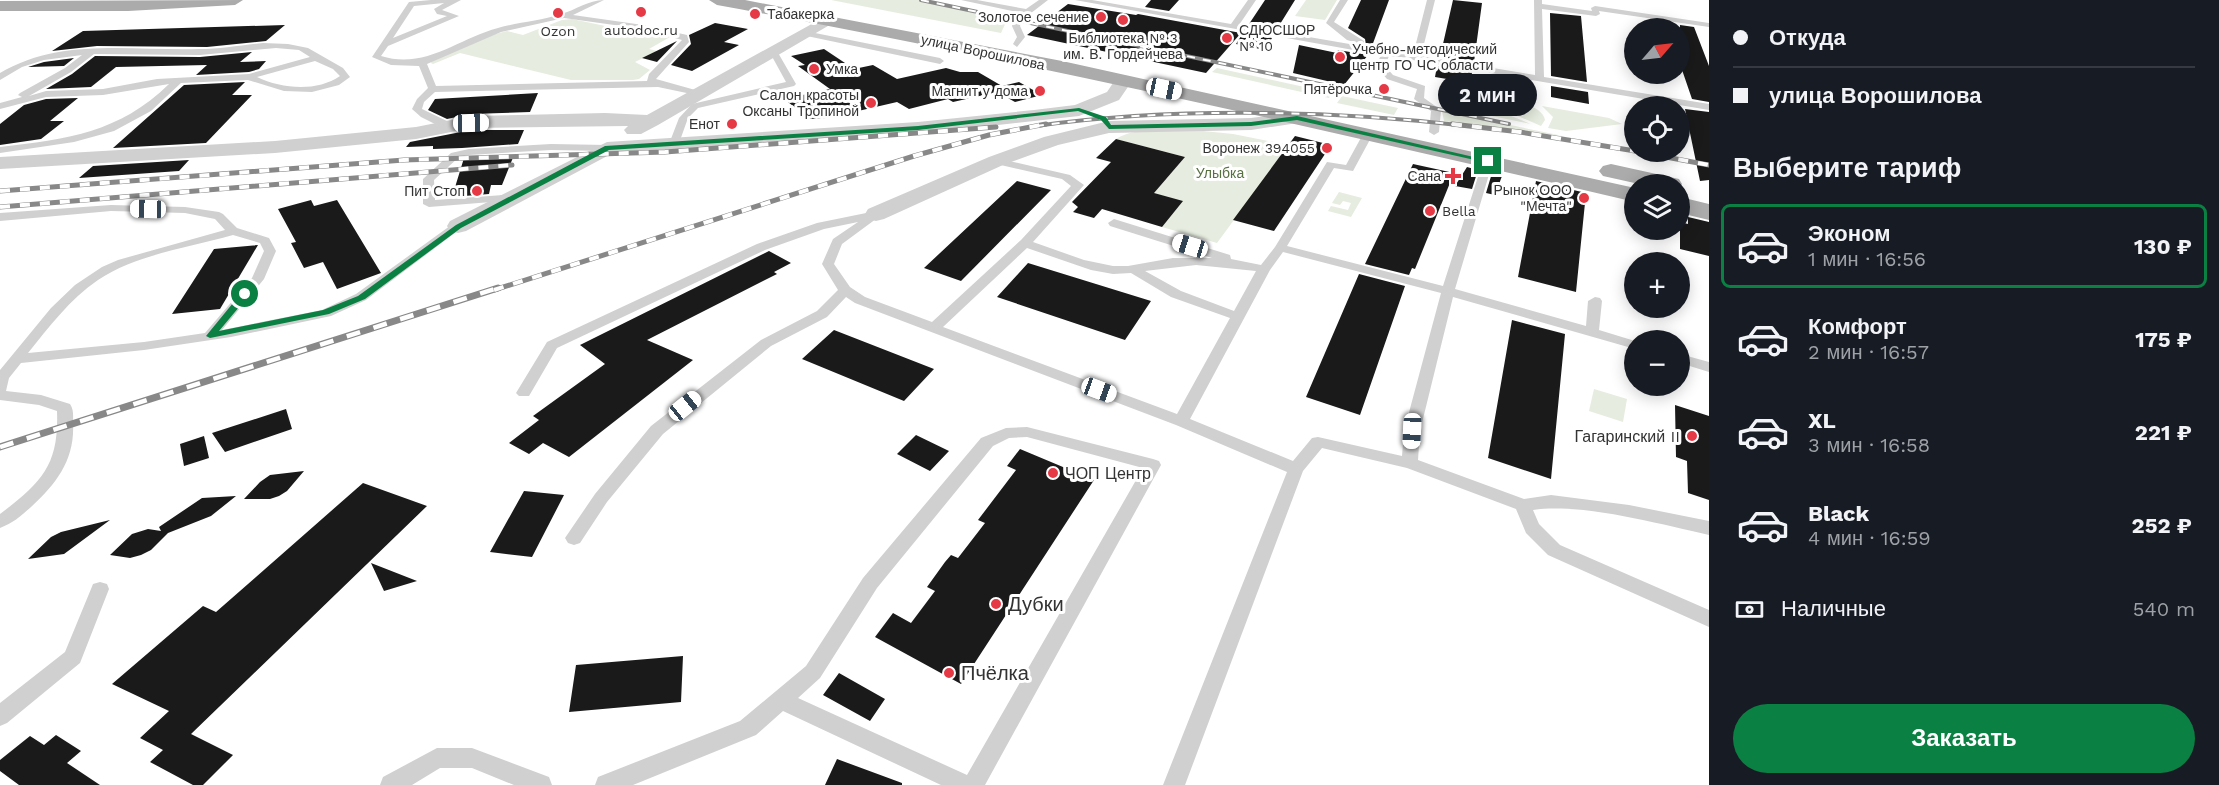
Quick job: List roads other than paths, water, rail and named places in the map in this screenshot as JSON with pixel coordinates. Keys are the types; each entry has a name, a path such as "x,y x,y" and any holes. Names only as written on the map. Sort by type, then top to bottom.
{"main road":[{"path":"0,6 128,6 235,0"},
{"name":"улица Ворошилова","path":"717,0 828,20 1123,81 1624,192"},
{"name":"улица Ворошилова","path":"794,0 1219,84 1625,174"},
{"path":"1690,189 1709,193"},
{"path":"1690,207 1709,212"}],"street":[{"path":"458,226 607,148 828,20"},
{"path":"607,148 918,128 1079,110 1113,96 1123,81"},
{"path":"1079,110 1103,118 1109,127"},
{"path":"0,163 275,147 471,123 605,118 651,121"},
{"path":"876,214 996,161 1051,141 1109,127 1251,124 1297,118"}],"lane":[{"path":"458,0 412,4 376,57 391,62 422,63 440,53 499,30 564,16 600,0"},
{"path":"386,44 455,16 440,12 438,9 458,0"},
{"path":"965,0 1028,12"},
{"path":"1017,44 1021,38 1016,26 1018,19 1044,0"},
{"path":"1079,0 1709,107"},
{"path":"1124,8 1133,0"},
{"path":"1234,26 1252,0"},
{"path":"1344,0 1330,23 1350,38 1386,52"},
{"path":"1416,58 1431,0"},
{"path":"1614,0 1614,11"},
{"path":"1540,79 1538,2 1596,14 1595,8 1709,25"},
{"path":"564,16 643,27 684,38 686,40 652,76 651,80 658,84"},
{"path":"805,33 940,61"},
{"path":"0,65 50,56 90,53 198,52 280,46 310,51 316,58 343,72 345,77 336,85 322,90 291,88 258,82 249,76"},
{"path":"674,144 683,119 688,110 695,106 791,84 773,51"},
{"path":"1386,52 1380,66 1390,77 1422,88 1419,99 1436,110 1434,132"},
{"path":"0,106 68,70 90,53"},
{"path":"13,101 46,94 103,92 157,82 249,76 316,58"},
{"path":"0,77 12,67 26,61"},
{"path":"422,63 433,89"},
{"path":"0,150 54,143 121,126 145,111 178,81"},
{"path":"449,127 444,121 423,116 417,109 420,101 433,89 658,84 701,93"},
{"path":"1181,422 1264,269 1280,248 1331,164 1349,169 1368,134"},
{"path":"517,196 429,204 428,179 455,155 469,152 551,147 607,148"},
{"path":"934,328 1025,243 1078,185 1066,177 996,161"},
{"path":"1410,463 1412,431 1448,291 1488,161"},
{"path":"0,217 111,208 185,210 219,216 233,231 265,241 270,251 258,279 210,336"},
{"path":"876,214 837,242 828,264 844,290 860,300 1181,422 1296,469"},
{"path":"524,393 552,345 598,321 760,247 821,226 876,214"},
{"path":"1114,223 1264,269"},
{"path":"17,359 144,346 210,336 326,313 362,297 458,226"},
{"path":"0,389 2,376 61,304 94,277 122,263 233,231"},
{"path":"1025,243 1090,266 1113,270 1135,270 1172,262 1237,262"},
{"path":"1280,248 1448,291 1624,342"},
{"path":"1135,270 1176,294 1239,317"},
{"path":"574,538 601,498 657,430 766,343 822,314 844,290"},
{"path":"1592,332 1595,301"},
{"path":"1690,361 1709,367"},
{"path":"0,395 41,400 65,408 67,426 62,461 52,477 7,518 0,521"},
{"path":"606,785 748,728 813,672 870,583 987,442 1005,433 1027,432 1153,465 973,785"},
{"path":"1174,785 1296,469 1318,442 1410,463 1522,505 1551,501 1629,511 1709,528"},
{"path":"1522,505 1532,528 1554,550 1709,620"},
{"path":"0,716 73,657 100,589"},
{"path":"781,700 965,785"},
{"path":"391,785 437,758 472,758 541,785"}],"railway":[{"path":"921,0 1509,124"},
{"path":"1036,126 1196,113 1306,114 1467,126"},
{"path":"494,290 914,156 989,135 1046,124"},
{"path":"1452,124 1520,132 1624,149"},
{"path":"0,191 404,160 665,152 996,127"},
{"path":"1690,161 1709,165"},
{"path":"0,207 512,165"},
{"path":"0,447 498,288"}],"place":[{"name":"autodoc.ru","path":"641,12"},
{"name":"Ozon","path":"558,13"},
{"name":"Табакерка","path":"755,14"},
{"name":"Золотое сечение","path":"1101,17"},
{"name":"Библиотека № 3 им. В. Гордейчева","path":"1123,20"},
{"name":"СДЮСШОР № 10","path":"1227,38"},
{"name":"Учебно-методический центр ГО ЧС области","path":"1340,57"},
{"name":"Умка","path":"814,69"},
{"name":"Пятёрочка","path":"1384,89"},
{"name":"Магнит у дома","path":"1040,91"},
{"name":"Салон красоты Оксаны Тропиной","path":"871,103"},
{"name":"Енот","path":"732,124"},
{"name":"Воронеж 394055","path":"1327,148"},
{"name":"Сана","path":"1453,176"},
{"name":"Пит Стоп","path":"477,191"},
{"name":"Рынок ООО \"Мечта\"","path":"1584,198"},
{"name":"Bella","path":"1430,211"},
{"name":"Гагаринский II","path":"1692,436"},
{"name":"ЧОП Центр","path":"1053,473"},
{"name":"Дубки","path":"996,604"},
{"name":"Пчёлка","path":"949,673"}],"park label":[{"name":"Улыбка","path":"1220,173"}]}
